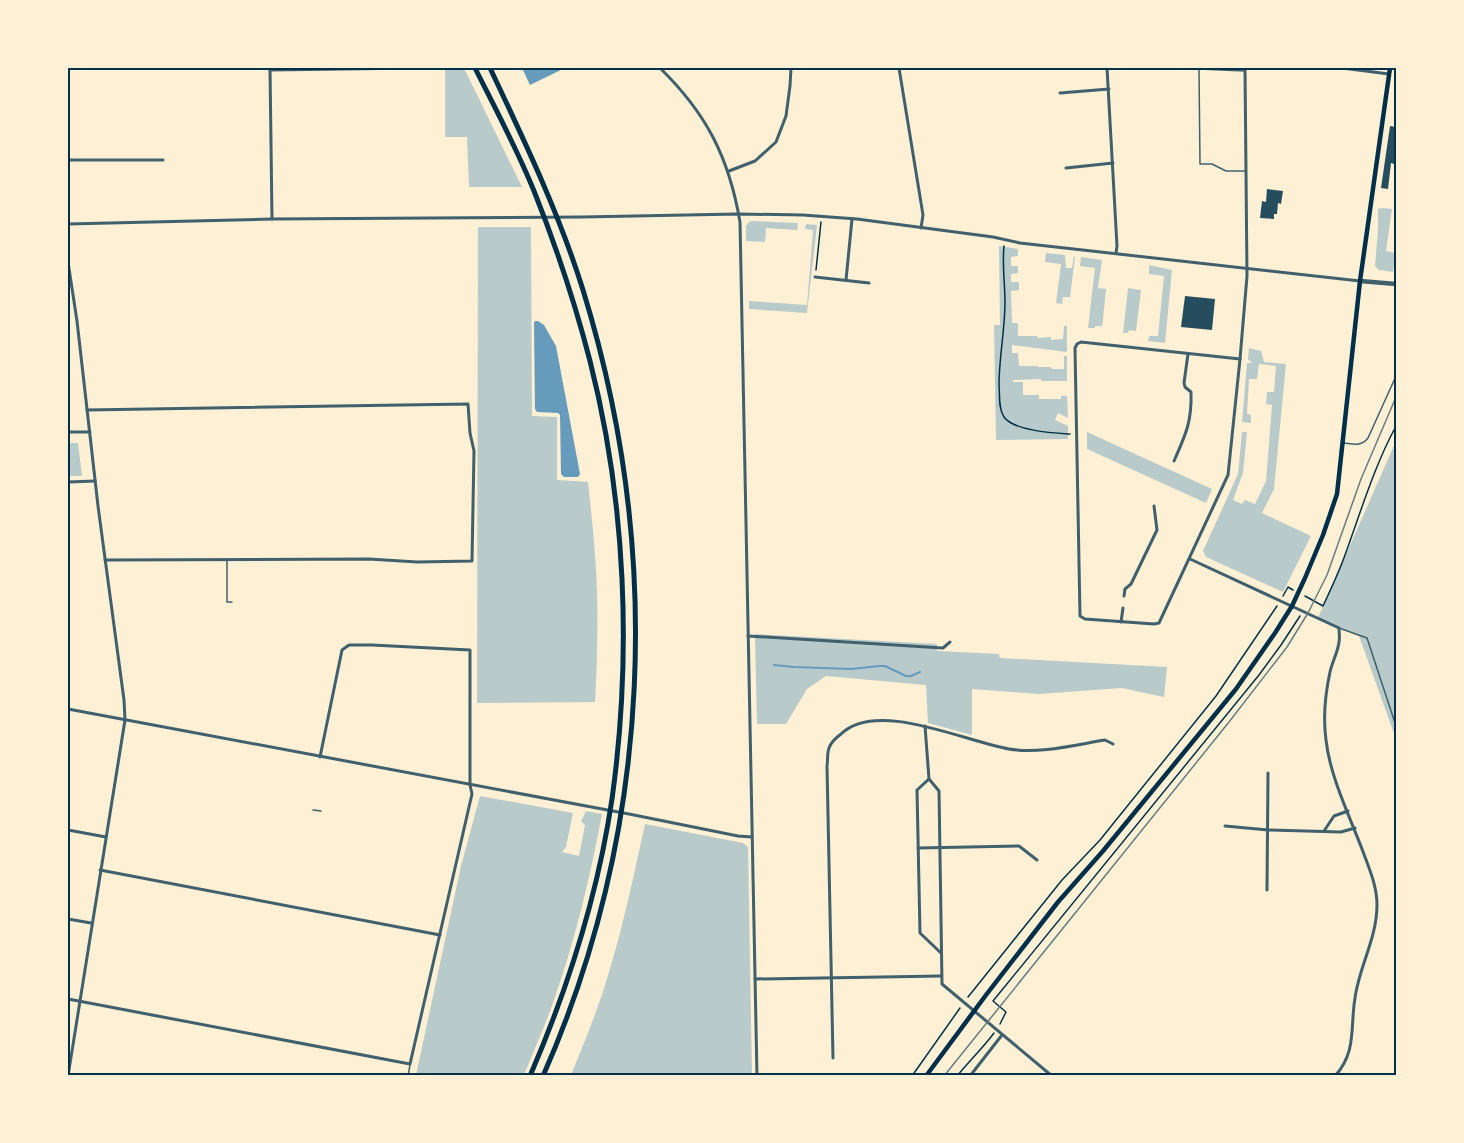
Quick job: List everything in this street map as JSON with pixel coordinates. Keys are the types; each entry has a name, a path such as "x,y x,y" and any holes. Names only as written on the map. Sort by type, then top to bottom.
{"highway":[{"path":"475,68 533,190 571,296 590,361 603,424 615,493 621,562 623,628 620,721 612,799 591,900 578,945 565,987 530,1076"},
{"path":"490,68 545,185 582,288 600,349 627,488 633,565 636,628 632,722 619,826 601,905 582,971 543,1076"}],"main road":[{"path":"926,1076 1058,903 1236,689 1292,606 1318,549 1334,506 1338,488 1360,281 1390,68"}],"street":[{"path":"272,219 270,69 416,68"},
{"path":"660,68 690,100 710,130 728,171 738,214 742,297 757,1076"},
{"path":"728,171 755,161 776,142 786,116 791,68"},
{"path":"899,68 923,215 921,228"},
{"path":"1107,68 1116,253"},
{"path":"1342,68 1389,74"},
{"path":"1240,359 1083,342 1077,344 1075,348 1080,616 1085,620 1159,623 1228,475 1240,359 1247,269 1245,69"},
{"path":"1060,93 1109,89"},
{"path":"68,160 163,160"},
{"path":"1066,168 1113,163"},
{"path":"68,224 272,219 738,214 822,217 921,228 1020,243 1396,284"},
{"path":"846,280 852,219"},
{"path":"68,261 125,720 68,1076"},
{"path":"815,277 869,283"},
{"path":"1174,461 1189,427 1191,392 1184,383 1188,354"},
{"path":"87,410 468,404 474,451 472,561 105,560"},
{"path":"68,432 90,432"},
{"path":"68,482 95,481"},
{"path":"1124,596 1157,530 1154,506"},
{"path":"1190,559 1339,628 1339,643 1327,687 1324,725 1329,760 1374,883 1377,905 1375,927 1356,989 1352,1043 1348,1057 1335,1076"},
{"path":"1121,622 1123,608"},
{"path":"748,636 943,648 950,642"},
{"path":"68,999 410,1064 472,794 470,785 470,650 349,645 342,650 320,757"},
{"path":"68,709 752,837"},
{"path":"833,1058 827,766 829,747 835,739 858,724 897,721 925,726 1011,749 1036,751 1105,740 1113,744"},
{"path":"925,726 929,778 939,791 942,984 1052,1076"},
{"path":"1267,890 1268,772"},
{"path":"929,778 917,790 920,933 941,953"},
{"path":"1324,831 1334,816 1348,811"},
{"path":"1225,826 1341,832 1355,828"},
{"path":"68,830 106,837"},
{"path":"918,848 1019,846 1037,861"},
{"path":"100,870 440,935"},
{"path":"68,919 92,923"},
{"path":"755,979 941,976"},
{"path":"970,1076 1002,1035"}],"lane":[{"path":"1245,69 1199,69 1200,164 1212,164 1226,171 1246,171"},
{"path":"1343,443 1359,445 1368,438 1396,376"},
{"path":"227,560 227,602 232,602"},
{"path":"1339,628 1367,638 1396,726"},
{"path":"313,810 321,811"},
{"path":"408,1076 410,1064"}],"path":[{"path":"815,277 822,217"},
{"path":"1006,240 1004,252 1005,303 999,380 1003,415 1012,423 1033,430 1046,433 1077,434"},
{"path":"957,1076 984,1047 1006,1012 993,1001 1260,675 1303,611 1309,598 1323,606 1345,556 1366,494 1396,426"},
{"path":"912,1076 965,1002 1062,880 1100,840 1216,696 1288,587"}],"shaded area":[{"path":"445,68 464,68 522,187 469,187 467,137 445,137"},
{"path":"1378,209 1392,209 1386,251 1396,253 1393,272 1379,270 1375,266"},
{"path":"752,221 798,223 797,230 766,228 765,242 746,241 746,226"},
{"path":"806,224 817,225 807,313 749,309 749,301 807,305 813,230 805,229"},
{"path":"478,227 531,227 532,416 557,417 557,480 588,482 597,592 595,702 477,703"},
{"path":"999,246 1018,249 1018,256 1011,257 1011,266 1018,266 1018,273 1011,274 1011,282 1019,282 1019,290 1011,291 1012,323 1018,323 1018,336 1063,339 1064,326 1067,326 1067,352 1012,345 1012,353 1018,353 1019,366 1051,367 1052,369 1064,369 1064,356 1067,356 1067,381 1041,381 1041,379 1013,380 1013,382 1023,382 1023,395 1039,395 1039,399 1061,399 1061,396 1067,396 1068,418 1058,413 1055,420 1068,426 1068,439 996,440 994,325 1000,325"},
{"path":"1046,253 1065,255 1066,268 1072,268 1075,257 1070,297 1063,297 1062,304 1056,303 1061,264 1045,262"},
{"path":"1081,257 1102,260 1098,288 1106,289 1102,329 1102,326 1088,328 1095,268 1080,266"},
{"path":"1149,265 1172,270 1165,343 1148,341 1149,336 1158,336 1164,276 1149,274"},
{"path":"1128,288 1141,290 1136,331 1129,330 1128,333 1123,333"},
{"path":"1249,348 1261,351 1264,362 1286,364 1274,489 1262,513 1311,536 1283,592 1206,557 1203,551 1238,474 1242,432 1247,432 1243,473 1233,500 1242,504 1245,500 1255,504 1266,481 1272,405 1266,404 1267,392 1274,392 1276,366 1259,364 1257,379 1249,379 1247,414 1251,415 1251,423 1242,422 1247,363 1251,363 1248,360"},
{"path":"1087,432 1212,489 1206,503 1087,449"},
{"path":"1396,441 1396,739 1359,636 1318,618"},
{"path":"68,443 78,443 82,476 68,478"},
{"path":"755,634 937,644 937,651 999,654 1000,658 1167,667 1164,697 1122,688 1039,694 972,689 972,735 928,723 926,685 826,676 807,689 786,724 757,724"},
{"path":"480,796 573,813 566,847 562,852 579,856 585,825 581,821 586,811 602,814 587,887 560,983 524,1075 416,1075 461,866"},
{"path":"645,824 743,843 748,847 752,1075 571,1075 609,972"}],"water":[{"path":"522,68 562,68 563,69 530,85"},
{"path":"535,321 544,325 556,346 580,474 578,477 564,477 561,474 560,415 537,412 535,409"}],"building":[{"path":"1390,126 1396,127 1396,147 1394,164 1391,163 1388,189 1381,188"},
{"path":"1267,189 1283,191 1281,204 1278,203 1274,219 1260,218 1262,201 1266,202"},
{"path":"1185,296 1215,299 1212,330 1181,327"}],"waterway":[{"path":"774,665 851,669 885,666 906,676 920,672"}],"tram line":[{"path":"944,1076 1287,647 1308,613 1327,575 1361,479 1396,397"}]}
